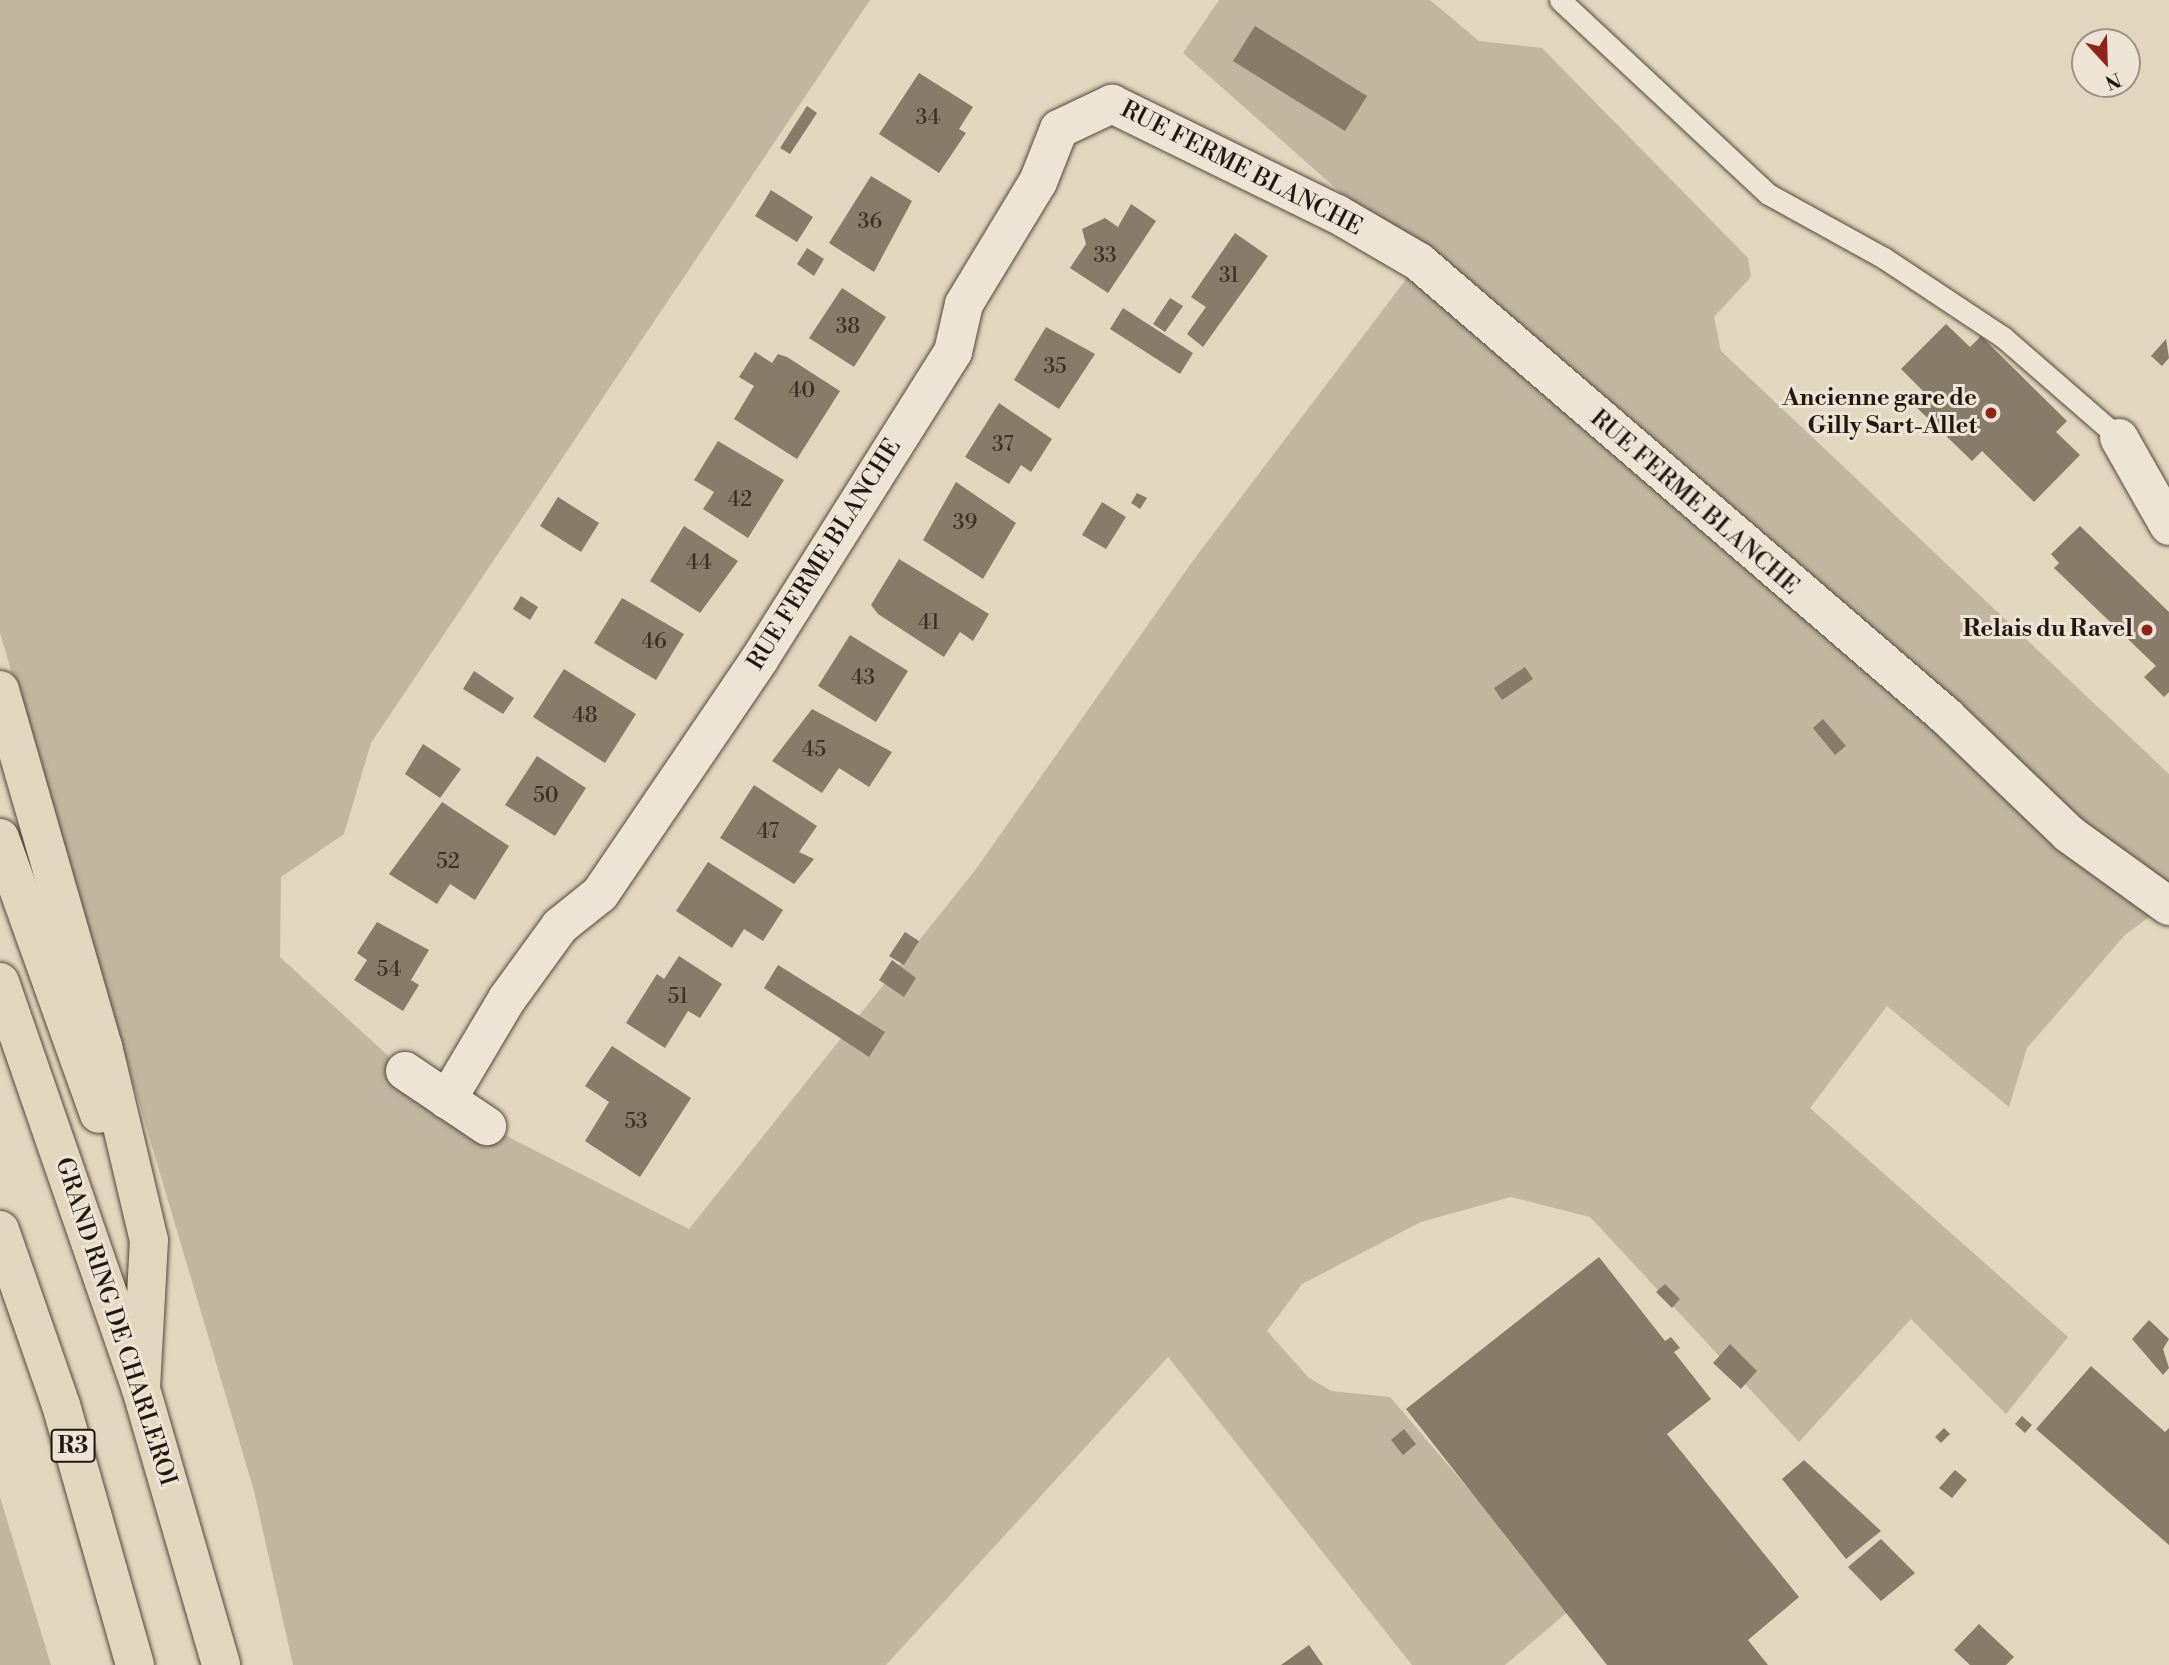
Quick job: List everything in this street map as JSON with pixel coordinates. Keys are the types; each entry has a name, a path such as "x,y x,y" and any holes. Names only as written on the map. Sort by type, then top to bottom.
{"highway":[{"path":"0,690 103,1046 149,1240 141,1389"},
{"path":"0,838 149,1240"},
{"name":"GRAND RING DE CHARLEROI","path":"0,982 141,1389 220,1665"},
{"name":"R3","path":"0,1230 61,1405 135,1665"}],"street":[{"name":"RUE FERME BLANCHE","path":"447,1100 560,926 600,894 809,580 953,352 964,304 1038,182 1059,130 1112,104 1337,214 1419,262 1946,716 2069,834 2169,906"},
{"path":"2119,438 2169,526"},
{"path":"405,1071 487,1126"}],"lane":[{"path":"1560,0 1768,194 1884,258 2003,337 2119,438"}],"shaded area":[{"path":"0,0 870,0 371,743 344,834 281,877 280,957 405,1071 487,1126 689,1229 976,869 1192,562 1419,262 1183,53 1219,0 1430,0 1479,41 1542,48 1748,258 1751,277 1714,317 1721,351 2169,774 2169,917 2158,910 2125,935 2027,1048 2009,1107 1887,1006 1810,1108 2068,1337 2006,1414 1911,1319 1799,1442 1590,1217 1511,1197 1421,1222 1302,1284 1267,1331 1308,1377 1331,1391 1390,1397 1571,1609 1505,1665 1412,1665 1168,1357 886,1665 293,1665 254,1491 0,633"},
{"path":"0,1497 51,1665 0,1665"}],"building":[{"path":"1255,26 1367,96 1345,131 1233,61"},
{"path":"919,73 973,107 959,129 966,133 939,173 879,134"},
{"path":"807,106 817,113 790,154 780,148"},
{"path":"871,176 912,201 874,272 829,243"},
{"path":"771,190 813,217 797,242 755,216"},
{"path":"1131,204 1156,221 1108,293 1070,268 1086,244 1082,229 1105,218 1118,227"},
{"path":"1235,233 1268,256 1203,347 1187,334 1206,307 1191,297"},
{"path":"807,248 824,259 814,276 797,264"},
{"path":"842,288 886,317 854,367 809,338"},
{"path":"1170,298 1183,306 1165,332 1153,324"},
{"path":"1123,308 1193,353 1180,374 1110,329"},
{"name":"Ancienne gare de Gilly Sart-Allet","path":"1946,324 1970,347 1981,336 2067,421 2056,432 2080,455 2034,502 1982,451 1972,461 1914,405 1925,393 1901,369"},
{"path":"1046,327 1095,354 1059,409 1014,380"},
{"path":"2166,339 2169,358 2162,366 2151,356"},
{"path":"755,352 772,363 778,354 787,357 840,391 797,459 734,419 754,386 739,377"},
{"path":"999,403 1052,439 1031,472 1021,465 1009,484 965,457"},
{"path":"718,441 784,480 748,538 703,509 714,492 694,480"},
{"path":"956,482 1016,523 983,579 923,540"},
{"path":"1137,493 1147,498 1140,509 1131,503"},
{"path":"558,497 599,523 581,552 540,526"},
{"path":"1102,502 1126,517 1106,549 1082,535"},
{"path":"684,526 738,561 700,613 650,581"},
{"path":"2080,526 2169,612 2169,692 2164,697 2144,677 2156,666 2054,568 2059,563 2051,554"},
{"path":"899,559 989,614 973,641 960,632 944,657 878,614 871,605"},
{"path":"521,596 538,607 530,620 513,609"},
{"path":"622,598 684,634 656,680 594,643"},
{"path":"850,635 908,671 876,722 818,686"},
{"path":"1525,667 1533,679 1502,700 1494,688"},
{"path":"564,669 636,714 605,763 533,717"},
{"path":"474,671 514,698 503,714 463,689"},
{"path":"812,709 892,752 869,787 839,768 822,793 772,761"},
{"path":"1823,719 1846,746 1835,755 1813,728"},
{"path":"423,744 461,769 440,798 405,774"},
{"path":"537,756 586,788 555,836 505,805"},
{"path":"754,785 817,826 799,852 814,859 794,884 720,838"},
{"path":"442,802 509,846 475,900 450,884 437,904 389,874"},
{"path":"708,862 783,910 763,941 744,929 732,948 676,911"},
{"path":"377,922 429,950 411,980 419,985 403,1011 354,980 367,960 357,953"},
{"path":"905,932 919,941 904,965 889,956"},
{"path":"679,956 722,984 700,1018 688,1011 665,1048 626,1023 657,974 664,979"},
{"path":"892,960 916,978 904,997 879,980"},
{"path":"778,965 885,1032 869,1057 764,988"},
{"path":"612,1046 691,1098 640,1177 585,1141 609,1102 585,1086"},
{"path":"1599,1257 1665,1341 1671,1337 1680,1348 1674,1352 1711,1399 1667,1434 1799,1597 1748,1640 1768,1665 1607,1665 1406,1409"},
{"path":"1665,1284 1680,1299 1672,1308 1656,1292"},
{"path":"2149,1320 2169,1339 2163,1349 2169,1368 2163,1375 2132,1339"},
{"path":"1730,1344 1757,1371 1741,1389 1713,1363"},
{"path":"2091,1366 2165,1432 2169,1428 2169,1545 2036,1429"},
{"path":"2022,1416 2032,1425 2025,1433 2015,1424"},
{"path":"1944,1428 1950,1434 1941,1443 1935,1437"},
{"path":"1404,1429 1416,1444 1403,1455 1391,1440"},
{"path":"1804,1460 1881,1531 1846,1559 1782,1479"},
{"path":"1955,1470 1967,1480 1952,1498 1939,1488"},
{"path":"1881,1539 1915,1573 1881,1601 1848,1567"},
{"path":"1979,1624 2014,1657 2006,1665 1970,1665 1954,1650"},
{"path":"1309,1645 1323,1665 1281,1665"}],"place":[{"name":"Ancienne gare de Gilly Sart-Allet","path":"1991,413"},
{"name":"Relais du Ravel","path":"2147,630"}]}
